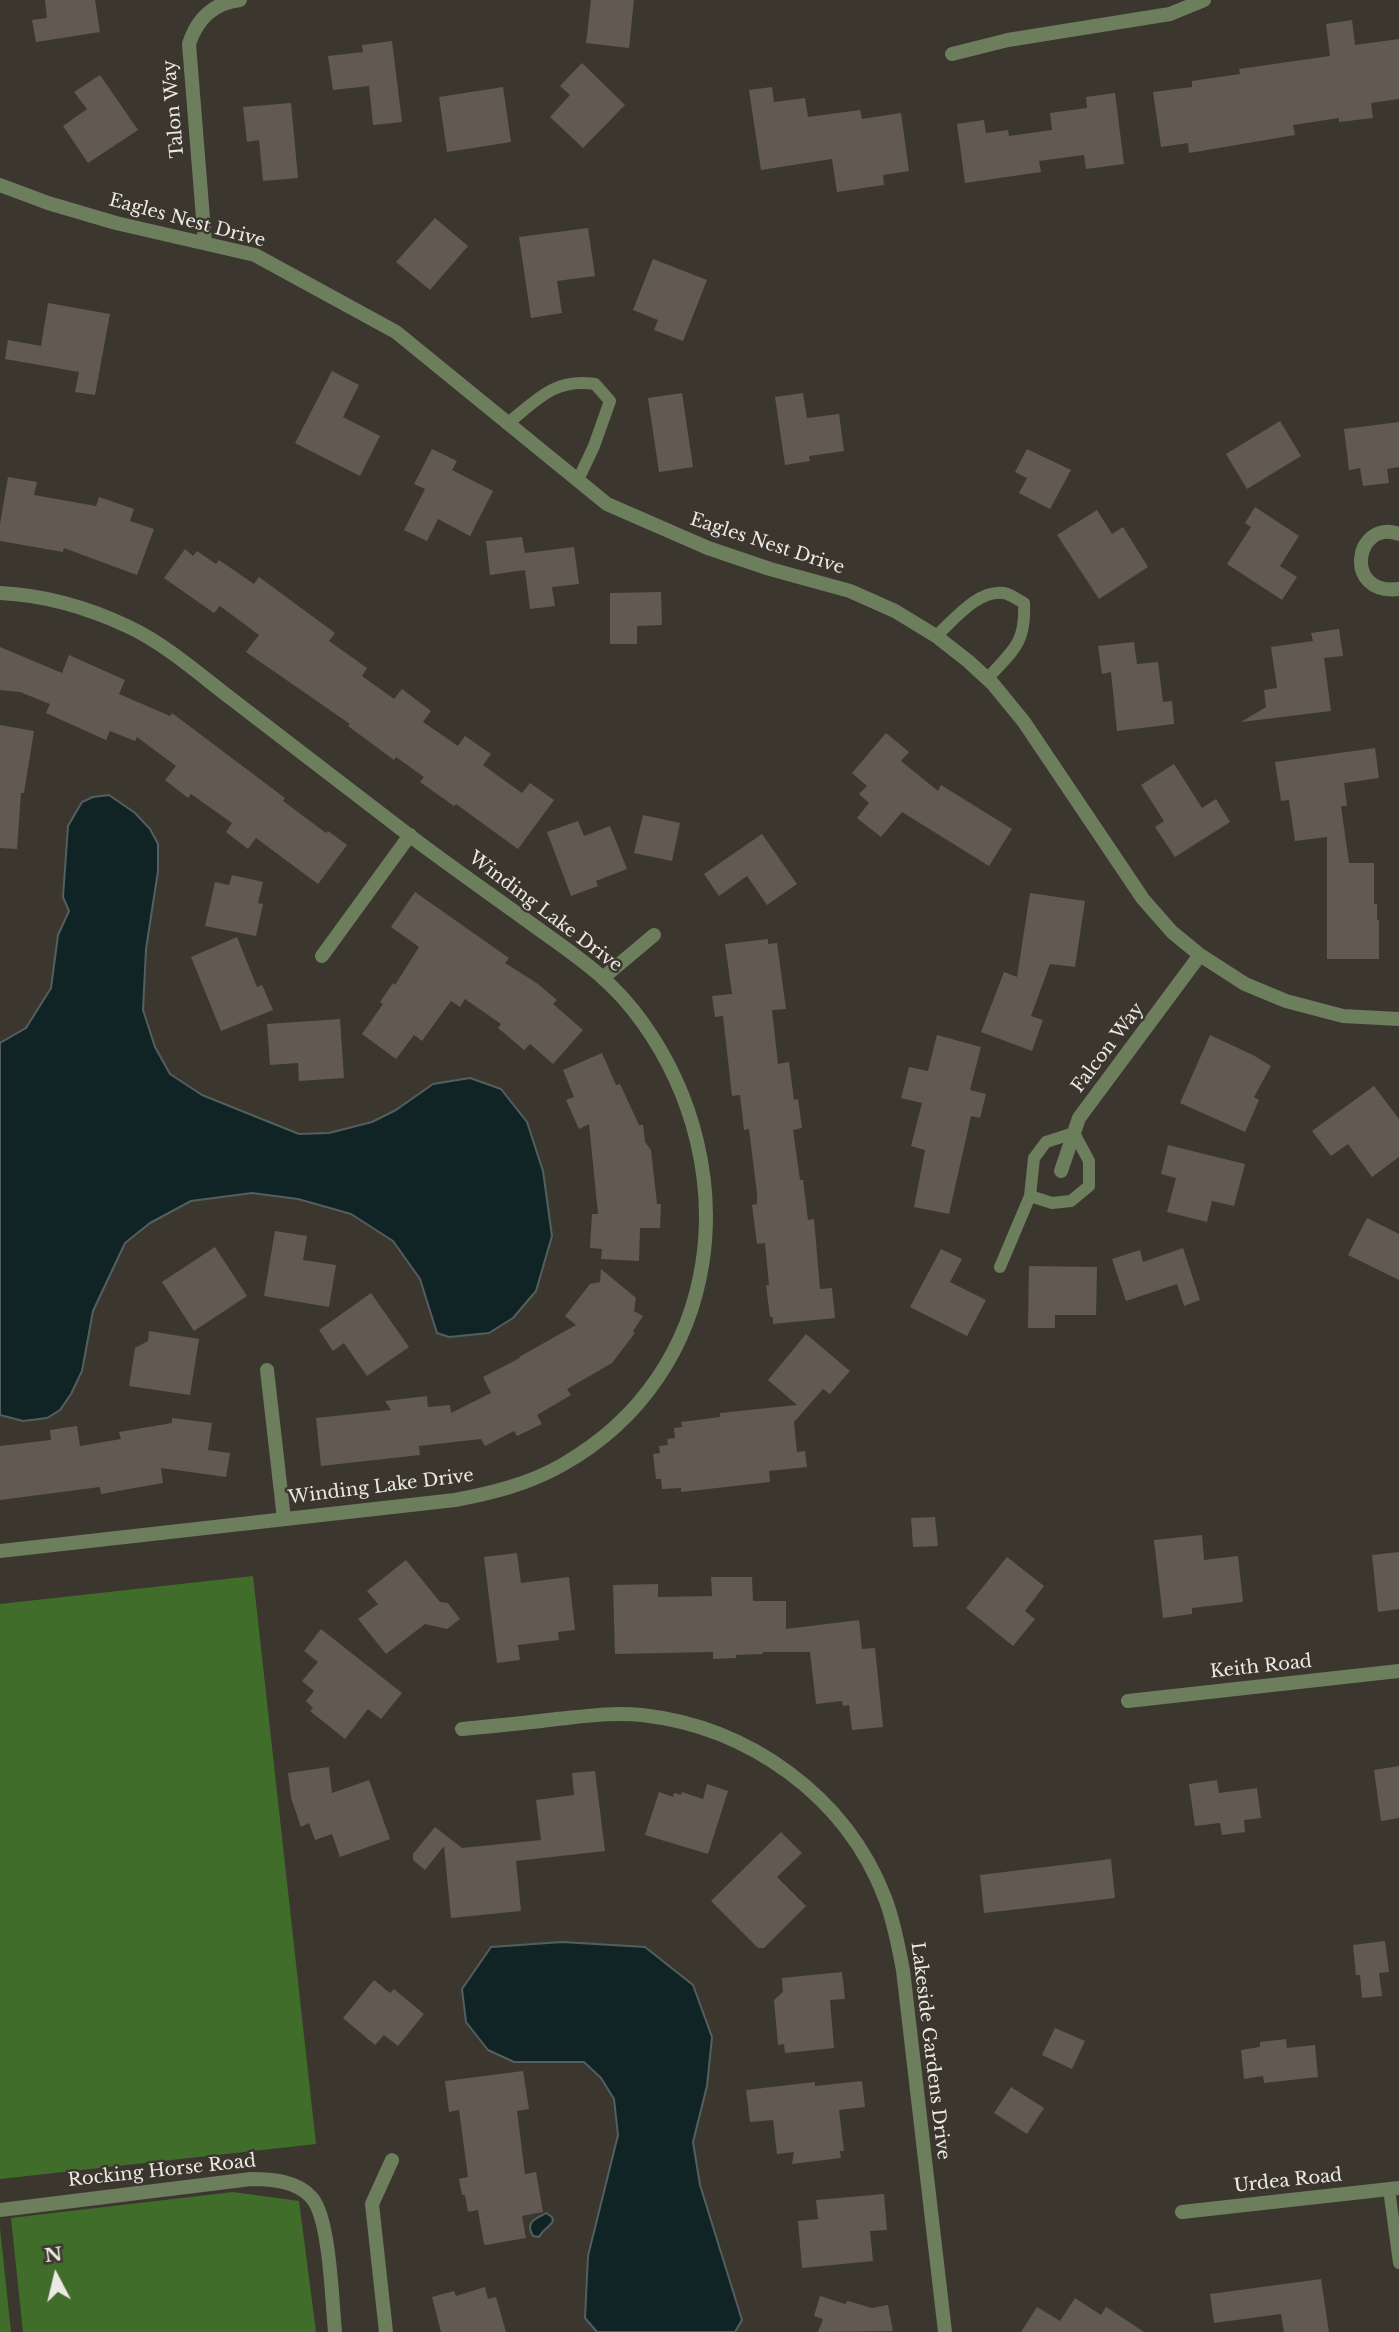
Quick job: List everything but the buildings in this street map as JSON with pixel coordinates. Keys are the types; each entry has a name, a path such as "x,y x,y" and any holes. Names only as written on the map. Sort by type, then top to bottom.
{"street":[{"name":"Talon Way","path":"205,243 189,44 194,29 203,16 216,6 240,0"},
{"path":"953,54 1008,40 1170,15 1203,0"},
{"name":"Eagles Nest Drive","path":"0,185 48,203 116,223 255,255 396,332 607,504 708,548 770,569 850,591 895,611 936,636 988,679 1024,722 1143,899 1172,932 1200,955 1245,984 1286,1001 1343,1016 1399,1019"},
{"path":"1399,534 1392,531 1376,534 1366,542 1360,556 1361,570 1370,583 1378,588 1399,589"},
{"name":"Winding Lake Drive","path":"0,593 21,594 60,602 132,628 176,657 410,835 604,977 644,1025 669,1066 688,1109 701,1155 706,1186 707,1222 704,1259 684,1331 646,1393 621,1421 593,1445 561,1465 527,1481 492,1493 455,1500 0,1551"},
{"path":"322,956 410,835"},
{"path":"604,977 654,934"},
{"name":"Falcon Way","path":"1061,1171 1079,1118 1200,955"},
{"path":"267,1370 284,1519"},
{"name":"Keith Road","path":"1128,1701 1399,1671"},
{"name":"Lakeside Gardens Drive","path":"462,1730 603,1714 640,1715 678,1721 748,1746 780,1766 810,1789 848,1831 869,1863 896,1933 903,1970 945,2332"},
{"path":"386,2332 372,2204 392,2160"},
{"name":"Rocking Horse Road","path":"0,2210 251,2179 282,2182 311,2197 324,2222 335,2332"},
{"name":"Urdea Road","path":"1182,2212 1394,2189"}],"lane":[{"path":"507,424 545,393 575,381 595,384 610,401 578,480"},
{"path":"936,636 986,594 1005,593 1024,603 1024,631 1016,647 988,679"},
{"path":"1000,1267 1030,1196 1034,1158 1046,1142 1074,1133 1089,1161 1089,1186 1071,1202 1052,1203 1030,1196"},
{"path":"1394,2189 1399,2263"}],"green space":[{"path":"253,1576 316,2144 0,2179 0,1604"},
{"path":"233,2192 299,2201 316,2332 23,2332 11,2218"},
{"path":"0,2228 11,2332 0,2332"}],"water":[{"path":"109,795 135,813 150,829 158,844 158,871 146,949 143,1010 155,1047 170,1074 202,1095 299,1134 329,1133 372,1122 396,1110 433,1084 470,1078 501,1089 527,1122 543,1171 552,1236 536,1291 513,1318 489,1333 449,1337 437,1333 420,1279 393,1241 351,1214 298,1199 252,1193 191,1201 150,1223 125,1243 93,1311 82,1371 60,1410 47,1418 23,1421 0,1415 0,1043 26,1028 51,988 58,935 69,911 63,897 68,826 82,802"},
{"path":"562,1942 645,1947 693,1985 712,2037 707,2086 693,2142 700,2185 742,2320 735,2332 597,2332 585,2318 588,2256 618,2135 614,2099 601,2078 584,2062 514,2062 488,2050 466,2022 462,1989 491,1947"},
{"path":"546,2213 553,2221 539,2237 533,2236 531,2224"}]}
